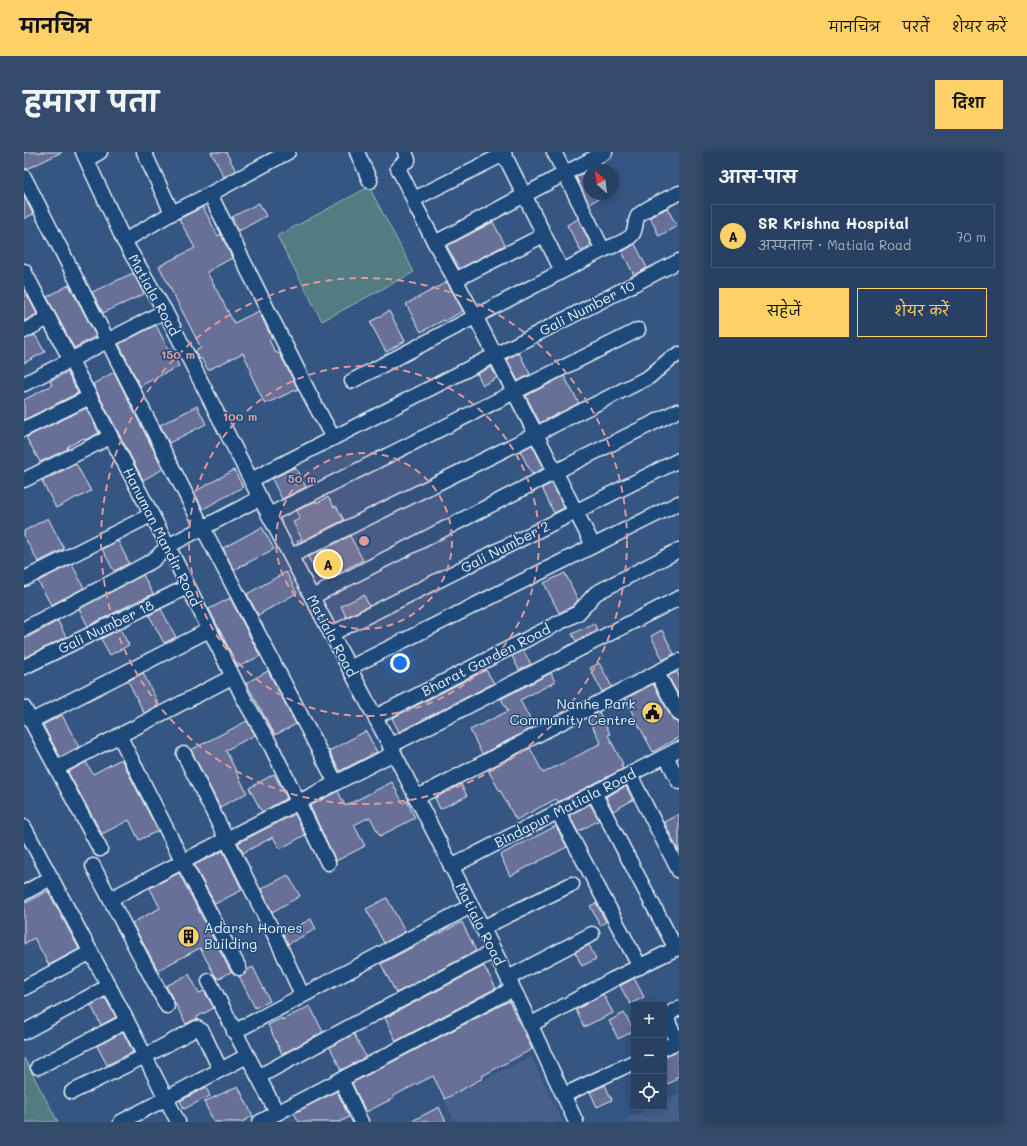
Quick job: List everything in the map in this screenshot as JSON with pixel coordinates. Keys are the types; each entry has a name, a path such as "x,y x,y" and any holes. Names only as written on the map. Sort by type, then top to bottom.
{"street":[{"path":"85,155 100,152"},
{"path":"144,152 172,213"},
{"path":"124,241 172,213 288,152"},
{"path":"357,152 370,181"},
{"path":"406,152 408,160 398,168 415,202 416,208 495,354 593,545"},
{"path":"554,152 604,250"},
{"path":"435,243 605,152"},
{"path":"415,202 418,197 503,153 562,271"},
{"name":"Matiala Road","path":"85,155 124,241 164,311 375,717 511,984 576,1122"},
{"path":"24,177 336,783"},
{"path":"352,381 562,271 626,240 632,236 638,216 642,212 679,193"},
{"path":"210,194 333,438"},
{"path":"456,280 544,235"},
{"name":"Gali Number 10","path":"251,480 679,261"},
{"name":"Hanuman Mandir Road","path":"26,278 90,396 168,546 232,677 271,746 328,863"},
{"path":"24,384 164,311"},
{"path":"24,331 48,318"},
{"path":"269,515 638,330"},
{"path":"291,556 649,376 679,354"},
{"path":"24,429 90,396"},
{"path":"312,597 677,411"},
{"path":"24,480 110,437"},
{"name":"Gali Number 2","path":"332,634 679,460"},
{"path":"24,629 152,561 168,546 260,498"},
{"path":"349,668 679,503"},
{"path":"24,578 151,514"},
{"name":"Bharat Garden Road","path":"375,717 578,613 592,596 679,550"},
{"name":"Gali Number 18","path":"24,667 187,586"},
{"path":"110,899 336,783 392,750 679,598"},
{"path":"32,721 209,630"},
{"path":"416,798 679,661"},
{"path":"657,673 679,714"},
{"path":"57,768 232,677"},
{"path":"24,708 100,849"},
{"path":"120,735 183,862 239,968"},
{"name":"Bindapur Matiala Road","path":"451,867 679,749"},
{"path":"184,754 278,942 302,995"},
{"path":"666,756 679,782"},
{"path":"630,775 679,871"},
{"path":"530,1025 612,980 677,948 594,793"},
{"path":"558,812 640,967"},
{"path":"24,827 109,986 178,1122"},
{"path":"93,866 167,1006"},
{"path":"24,893 51,878"},
{"path":"482,928 572,884"},
{"path":"234,1032 471,906"},
{"path":"209,981 258,1077 268,1119 511,984 592,934"},
{"path":"258,1077 353,1024 494,951"},
{"path":"24,988 91,952"},
{"path":"24,1032 109,986"},
{"path":"667,1047 679,1041 670,1025 668,1018 670,1014 679,1008"},
{"path":"38,1067 127,1021"},
{"path":"72,1092 145,1056 197,1028 202,1030 220,1069"},
{"path":"121,1122 246,1056"},
{"path":"564,1095 631,1063"},
{"path":"341,1079 361,1122"}],"shaded area":[{"path":"531,1056 563,1122 455,1122 444,1100"},
{"path":"679,1093 679,1122 621,1122 645,1110 667,1110 667,1099"}],"green space":[{"path":"369,187 414,272 322,321 277,236"},
{"path":"24,1058 58,1122 24,1122"}],"building":[{"path":"24,152 62,152 27,169 24,169"},
{"path":"211,152 226,152 236,171 224,177"},
{"path":"583,174 583,192 576,177"},
{"path":"24,196 33,214 24,219"},
{"path":"587,200 596,200 589,204"},
{"path":"259,203 266,216 239,231 232,217"},
{"path":"203,207 218,236 221,234 232,258 207,272 234,323 259,311 272,339 269,340 275,352 280,354 298,389 265,404 250,373 252,372 243,353 208,370 201,358 199,359 195,351 201,348 159,266 195,248 179,219"},
{"path":"667,208 677,226 659,236 650,217"},
{"path":"578,219 591,245 581,251 567,225"},
{"path":"493,222 505,245 459,269 447,246"},
{"path":"635,244 647,268 634,275 622,252"},
{"path":"133,273 144,294 103,313 92,292"},
{"path":"447,282 463,311 421,332 406,304"},
{"path":"69,285 96,336 74,348 47,297"},
{"path":"24,289 37,314 24,321"},
{"path":"389,311 405,341 386,352 370,322"},
{"path":"156,325 168,349 170,348 179,366 140,386 119,344"},
{"path":"35,335 45,352 24,363 24,339"},
{"path":"519,353 530,374 518,381 507,359"},
{"path":"491,367 497,378 483,385 477,374"},
{"path":"67,372 78,393 24,420 24,400 52,385 50,381"},
{"path":"114,372 163,469 143,480 93,384"},
{"path":"564,376 579,403 540,423 526,396"},
{"path":"197,406 206,424 169,443 160,425"},
{"path":"86,408 99,433 85,440 84,438 67,447 68,449 40,462 26,437"},
{"path":"532,445 544,468 532,474 520,451"},
{"path":"76,464 91,491 56,508 42,481"},
{"path":"295,467 306,487 282,499 272,479"},
{"path":"234,470 243,487 203,509 194,492"},
{"path":"552,483 564,508 554,513 542,488"},
{"path":"328,497 334,507 336,506 344,520 298,543 297,541 302,539 293,522 300,519 296,511"},
{"path":"48,518 64,549 38,562 24,536 24,531"},
{"path":"262,527 274,549 234,570 223,548"},
{"path":"350,536 363,560 321,582 308,557"},
{"path":"118,541 129,563 114,571 102,549"},
{"path":"72,564 84,588 51,605 38,581"},
{"path":"286,572 297,593 258,615 247,594"},
{"path":"565,573 578,600 573,606 559,613 544,583"},
{"path":"143,575 153,594 88,626 79,609"},
{"path":"364,595 369,606 346,617 341,606"},
{"path":"230,598 260,656 238,667 209,609"},
{"path":"161,609 176,637 164,643 149,615"},
{"path":"58,621 66,637 24,658 24,637 28,637"},
{"path":"594,623 597,630 576,641 572,634"},
{"path":"120,629 129,645 110,655 101,639"},
{"path":"662,630 674,654 663,660 651,636"},
{"path":"523,650 531,664 519,670 512,656"},
{"path":"599,663 612,687 602,692 590,668"},
{"path":"486,670 494,683 399,732 392,718"},
{"path":"268,671 296,724 275,735 246,683"},
{"path":"677,672 679,676 679,696 668,676"},
{"path":"143,673 159,705 144,713 128,681"},
{"path":"551,673 555,682 520,700 534,727 482,754 470,730 508,711 501,699"},
{"name":"Nanhe Park Community Centre","path":"653,684 672,718 679,726 679,737 653,752 625,699"},
{"path":"599,712 610,734 608,735 623,764 621,765 623,769 558,802 556,799 516,820 488,770 530,748 543,773 579,755 601,743 588,718"},
{"path":"62,715 79,747 60,757 43,725"},
{"path":"247,721 255,735 226,751 247,793 220,807 191,750"},
{"path":"366,731 377,752 340,771 329,751"},
{"path":"121,759 158,831 139,840 129,820 102,834 68,772 86,762 93,774"},
{"path":"274,774 287,798 262,812 249,788"},
{"path":"392,782 403,803 407,801 415,818 380,836 370,817 354,825 365,846 336,861 310,806 338,791 345,806"},
{"path":"461,784 467,796 440,809 435,798"},
{"path":"626,786 633,800 613,811 606,797"},
{"path":"590,804 599,820 578,832 569,815"},
{"path":"295,814 305,835 280,849 273,837 243,853 238,843"},
{"path":"679,814 679,852 664,822"},
{"path":"556,826 567,847 510,876 500,855"},
{"path":"223,851 242,890 215,904 194,865"},
{"path":"179,873 231,972 218,979 200,948 158,970 132,923 160,908 150,888"},
{"path":"288,875 300,896 272,912 261,889"},
{"path":"48,891 79,949 49,965 34,938 24,944 24,904"},
{"path":"387,898 405,932 384,943 366,909"},
{"path":"596,903 606,922 600,925 590,906"},
{"path":"311,919 316,929 288,944 283,934"},
{"path":"462,922 476,951 396,993 381,964"},
{"path":"589,945 596,959 582,966 575,952"},
{"path":"484,966 496,988 396,1041 385,1018"},
{"path":"253,967 270,1001 255,1008 239,976 243,975 247,970"},
{"path":"189,974 199,993 204,991 214,1008 197,1017 198,1020 193,1020 186,1024 166,986"},
{"path":"634,978 644,997 631,1002 630,1004 620,986"},
{"path":"603,994 613,1013 584,1027 576,1010"},
{"path":"105,998 116,1017 101,1025 91,1005"},
{"path":"509,1001 532,1049 482,1076 483,1078 445,1099 433,1076 393,1096 394,1098 366,1112 352,1083"},
{"path":"310,1006 323,1032 282,1054 268,1025 282,1018 282,1020"},
{"path":"624,1013 631,1026 631,1032 618,1039 609,1021"},
{"path":"123,1032 133,1052 107,1065 97,1046"},
{"path":"354,1034 366,1057 341,1070 330,1047"},
{"path":"679,1050 679,1076 675,1078 676,1080 667,1084 667,1074 667,1055"},
{"path":"605,1085 612,1100 597,1107 590,1092"},
{"path":"238,1086 253,1116 242,1122 214,1122 204,1102"},
{"path":"206,1087 210,1096 184,1109 180,1101"},
{"path":"337,1091 349,1117 340,1122 299,1122 294,1113"},
{"path":"439,1107 446,1122 410,1122"}],"place":[{"name":"SR Krishna Hospital","path":"328,564"},
{"name":"Nanhe Park Community Centre","path":"652,712"},
{"name":"Adarsh Homes Building","path":"189,936"}]}
